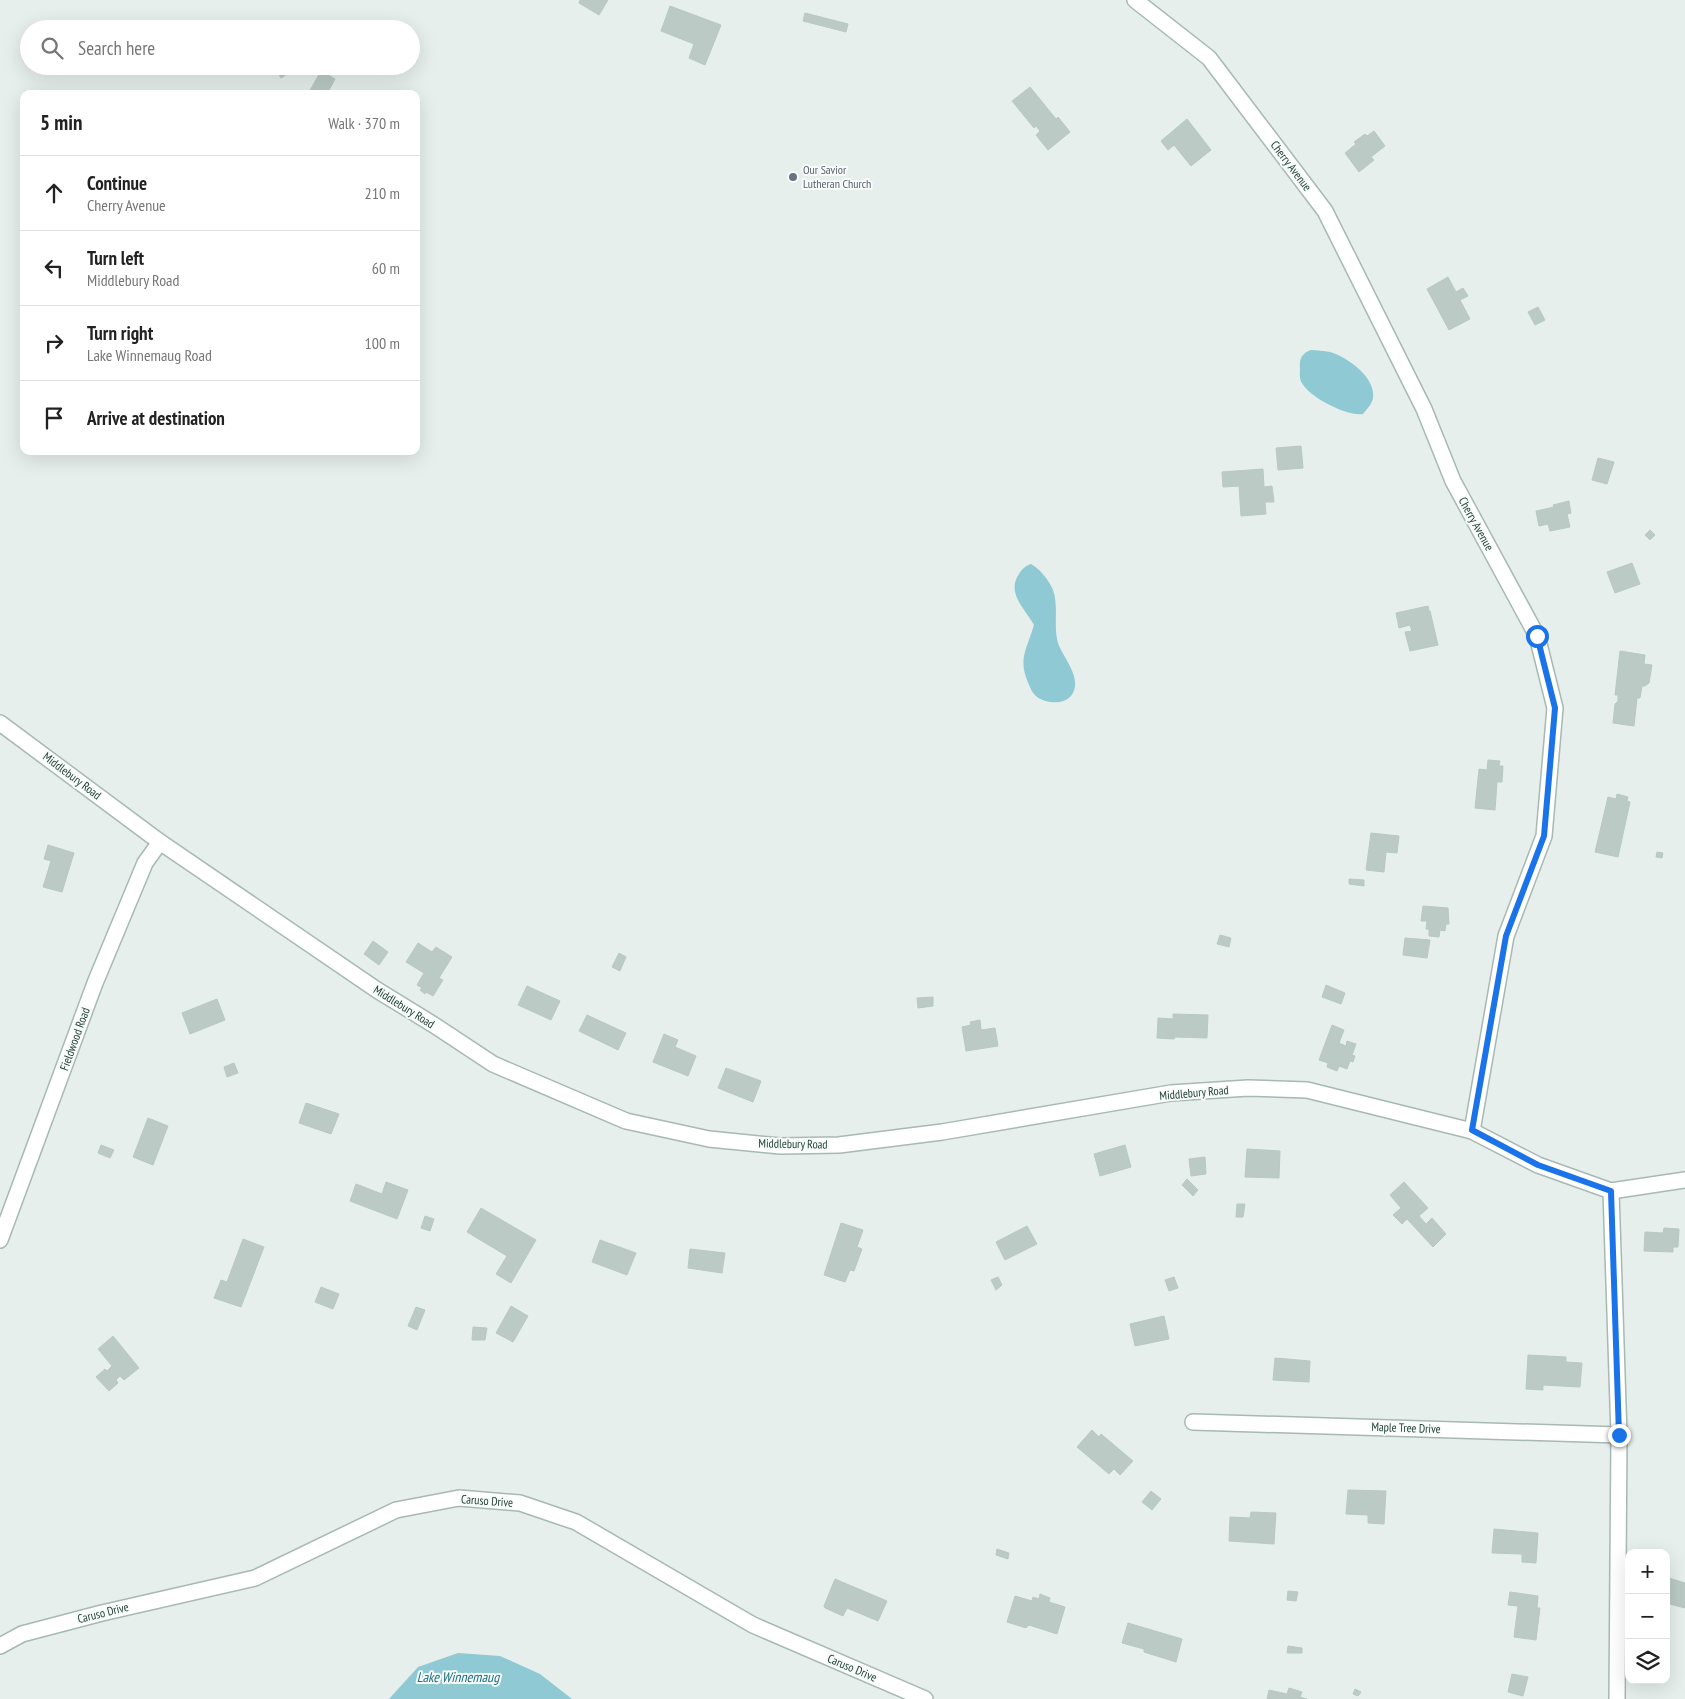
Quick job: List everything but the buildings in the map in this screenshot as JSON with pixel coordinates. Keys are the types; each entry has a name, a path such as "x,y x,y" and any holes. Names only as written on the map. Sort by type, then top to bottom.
{"street":[{"name":"Cherry Avenue","path":"1135,0 1209,58 1325,211 1424,409 1453,481 1537,636 1555,708 1544,836 1506,936 1472,1130"},
{"name":"Middlebury Road","path":"0,722 160,842 377,990 493,1064 626,1121 709,1139 780,1146 839,1145 942,1132 1171,1093 1248,1088 1307,1090 1472,1130 1538,1165 1611,1191 1685,1180"},
{"name":"Fieldwood Road","path":"0,1240 95,983 145,863 160,842"},
{"path":"1611,1191 1619,1435 1617,1699"},
{"name":"Maple Tree Drive","path":"1193,1422 1619,1435"},
{"name":"Caruso Drive","path":"0,1646 22,1634 102,1613 255,1578 396,1510 459,1498 520,1503 576,1522 753,1625 925,1699"}],"water":[{"path":"1311,350 1330,352 1344,358 1365,376 1373,390 1373,398 1363,414 1348,412 1330,405 1320,400 1306,388 1300,380 1300,362 1303,355"},
{"path":"1031,564 1044,575 1053,590 1056,603 1058,643 1074,676 1075,683 1071,696 1061,702 1046,701 1035,696 1024,669 1024,656 1034,625 1018,601 1015,588 1020,572"},
{"name":"Lake Winnemaug","path":"458,1653 500,1656 540,1674 572,1699 389,1699 418,1667"}],"place":[{"name":"Our Savior Lutheran Church","path":"793,177"}],"route":[{"path":"1537,636 1555,708 1544,836 1506,936 1472,1130 1538,1165 1611,1191 1619,1435"}]}
